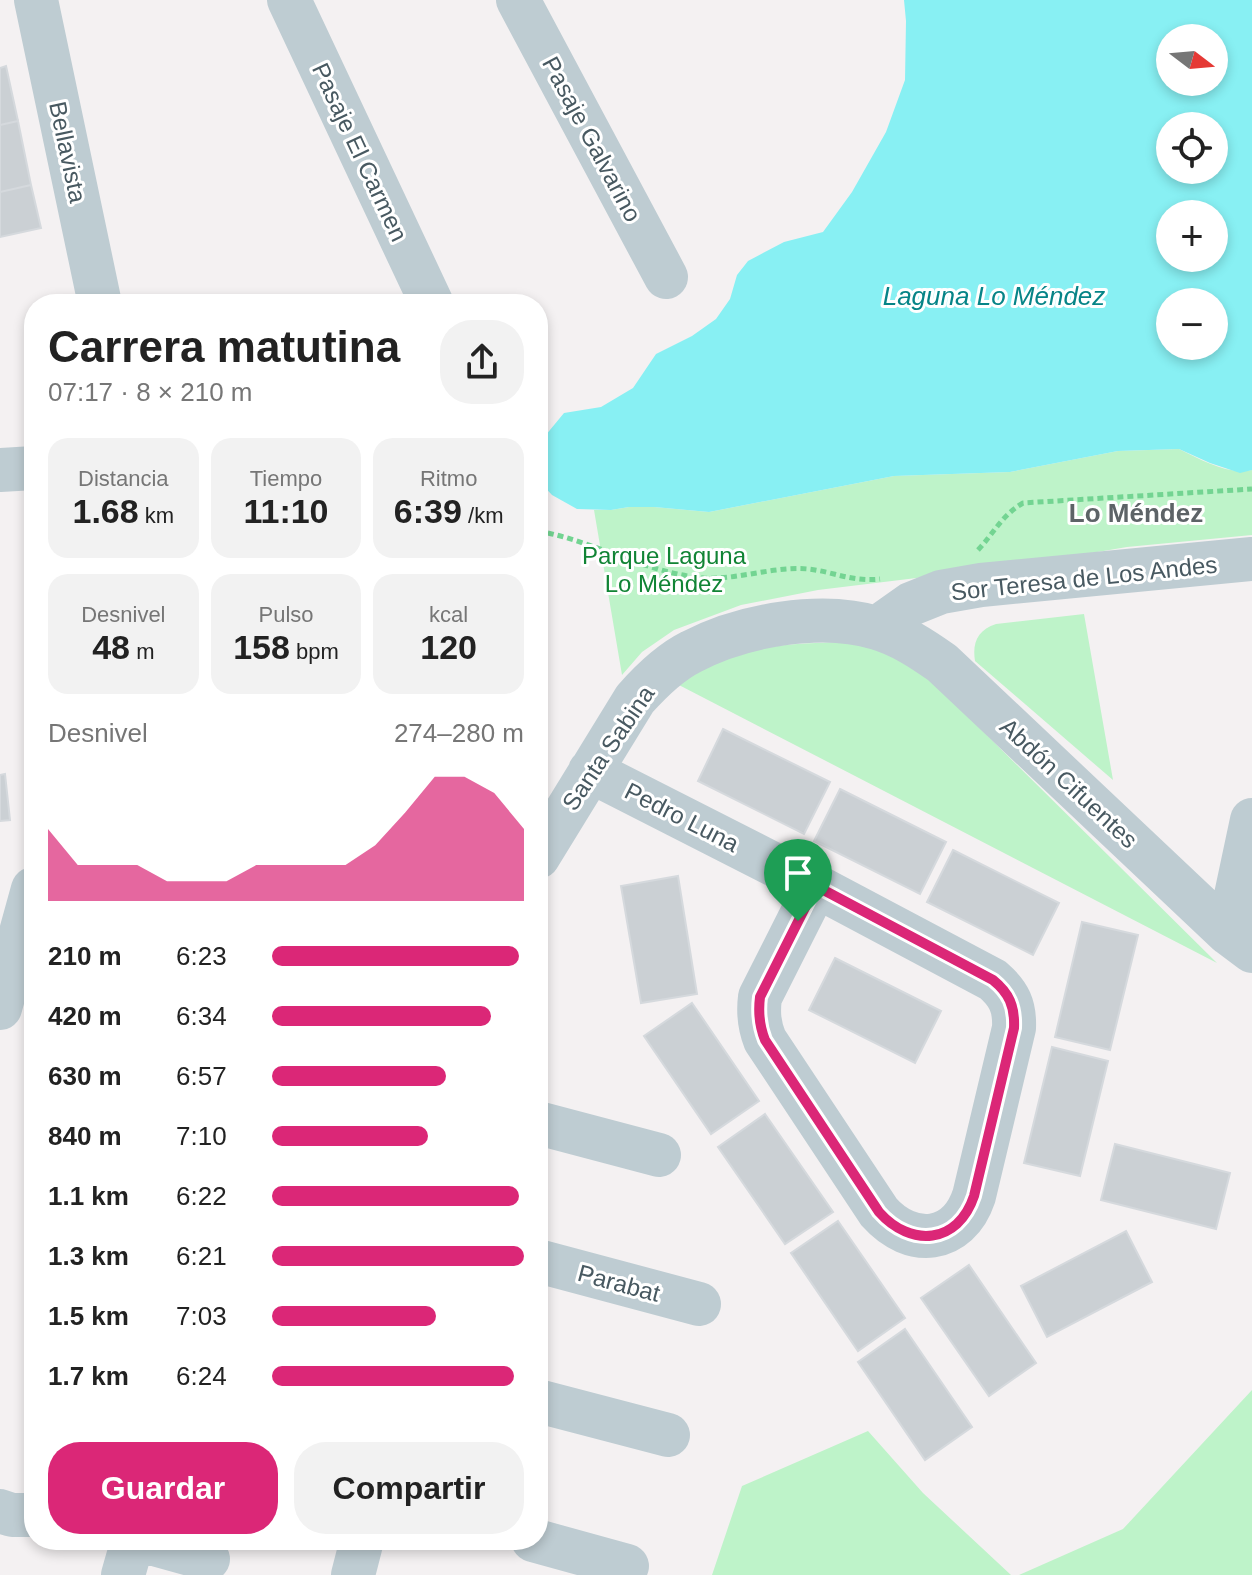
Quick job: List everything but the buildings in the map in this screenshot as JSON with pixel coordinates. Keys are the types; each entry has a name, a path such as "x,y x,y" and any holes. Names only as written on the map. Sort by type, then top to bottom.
{"street":[{"name":"Bellavista","path":"36,0 98,294"},
{"name":"Pasaje El Carmen","path":"289,0 427,294"},
{"name":"Pasaje Galvarino","path":"518,0 666,277"},
{"path":"0,470 24,469"},
{"name":"Sor Teresa de Los Andes","path":"877,628 911,604 941,592 981,585 1252,559"},
{"name":"Santa Sabina","path":"548,840 635,699 668,667 691,652 745,631 773,625 828,621 877,628"},
{"name":"Abdón Cifuentes","path":"877,628 920,648 942,663 1240,942"},
{"name":"Pedro Luna","path":"590,771 816,886 1003,988 1015,1013 1014,1028 974,1196 965,1216 946,1232 921,1236 898,1229 887,1221 765,1040 758,1011 760,997 816,886"},
{"path":"1240,942 1252,820"},
{"path":"0,1008 22,884"},
{"path":"548,1126 659,1155"},
{"name":"Parabat","path":"548,1264 699,1304"},
{"path":"548,1404 668,1435"},
{"path":"0,1511 24,1515"},
{"path":"548,1544 627,1566"},
{"path":"123,1575 130,1550"},
{"path":"176,1550 208,1559"},
{"path":"353,1575 359,1550"}],"path":[{"path":"976,551 997,524 1023,503 1252,489"},
{"path":"548,533 565,536 639,564 705,578 810,569 865,581 881,579"}],"green space":[{"name":"Parque Laguna Lo Méndez","path":"1179,449 1224,468 1252,470 1252,535 1127,547 1015,566 818,590 741,605 674,630 642,652 622,675 594,510 654,507 709,512 894,476 1010,472 1118,451"},
{"path":"1084,614 1113,780 975,661 974,648 978,638 996,624"},
{"path":"848,642 878,648 923,672 1217,963 677,684 711,664 748,651 797,644"},
{"path":"1252,1390 1252,1575 1019,1575 1123,1529"},
{"path":"868,1431 923,1493 1011,1575 712,1575 742,1486"}],"water":[{"name":"Laguna Lo Méndez","path":"904,0 1252,0 1252,470 1240,473 1179,449 1118,451 1010,472 894,476 709,512 654,507 577,509 552,495 548,491 548,432 564,413 601,407 633,388 656,354 692,336 716,319 730,299 737,275 748,261 784,242 823,232 852,192 886,132 905,80"}],"district":[{"name":"Lo Méndez","path":"1136,513"}],"route":[{"path":"816,886 993,980 1010,999 1015,1013 1014,1028 974,1196 965,1216 946,1232 933,1236 909,1234 887,1221 765,1040 758,1011 760,997 798,921 816,886"}]}
